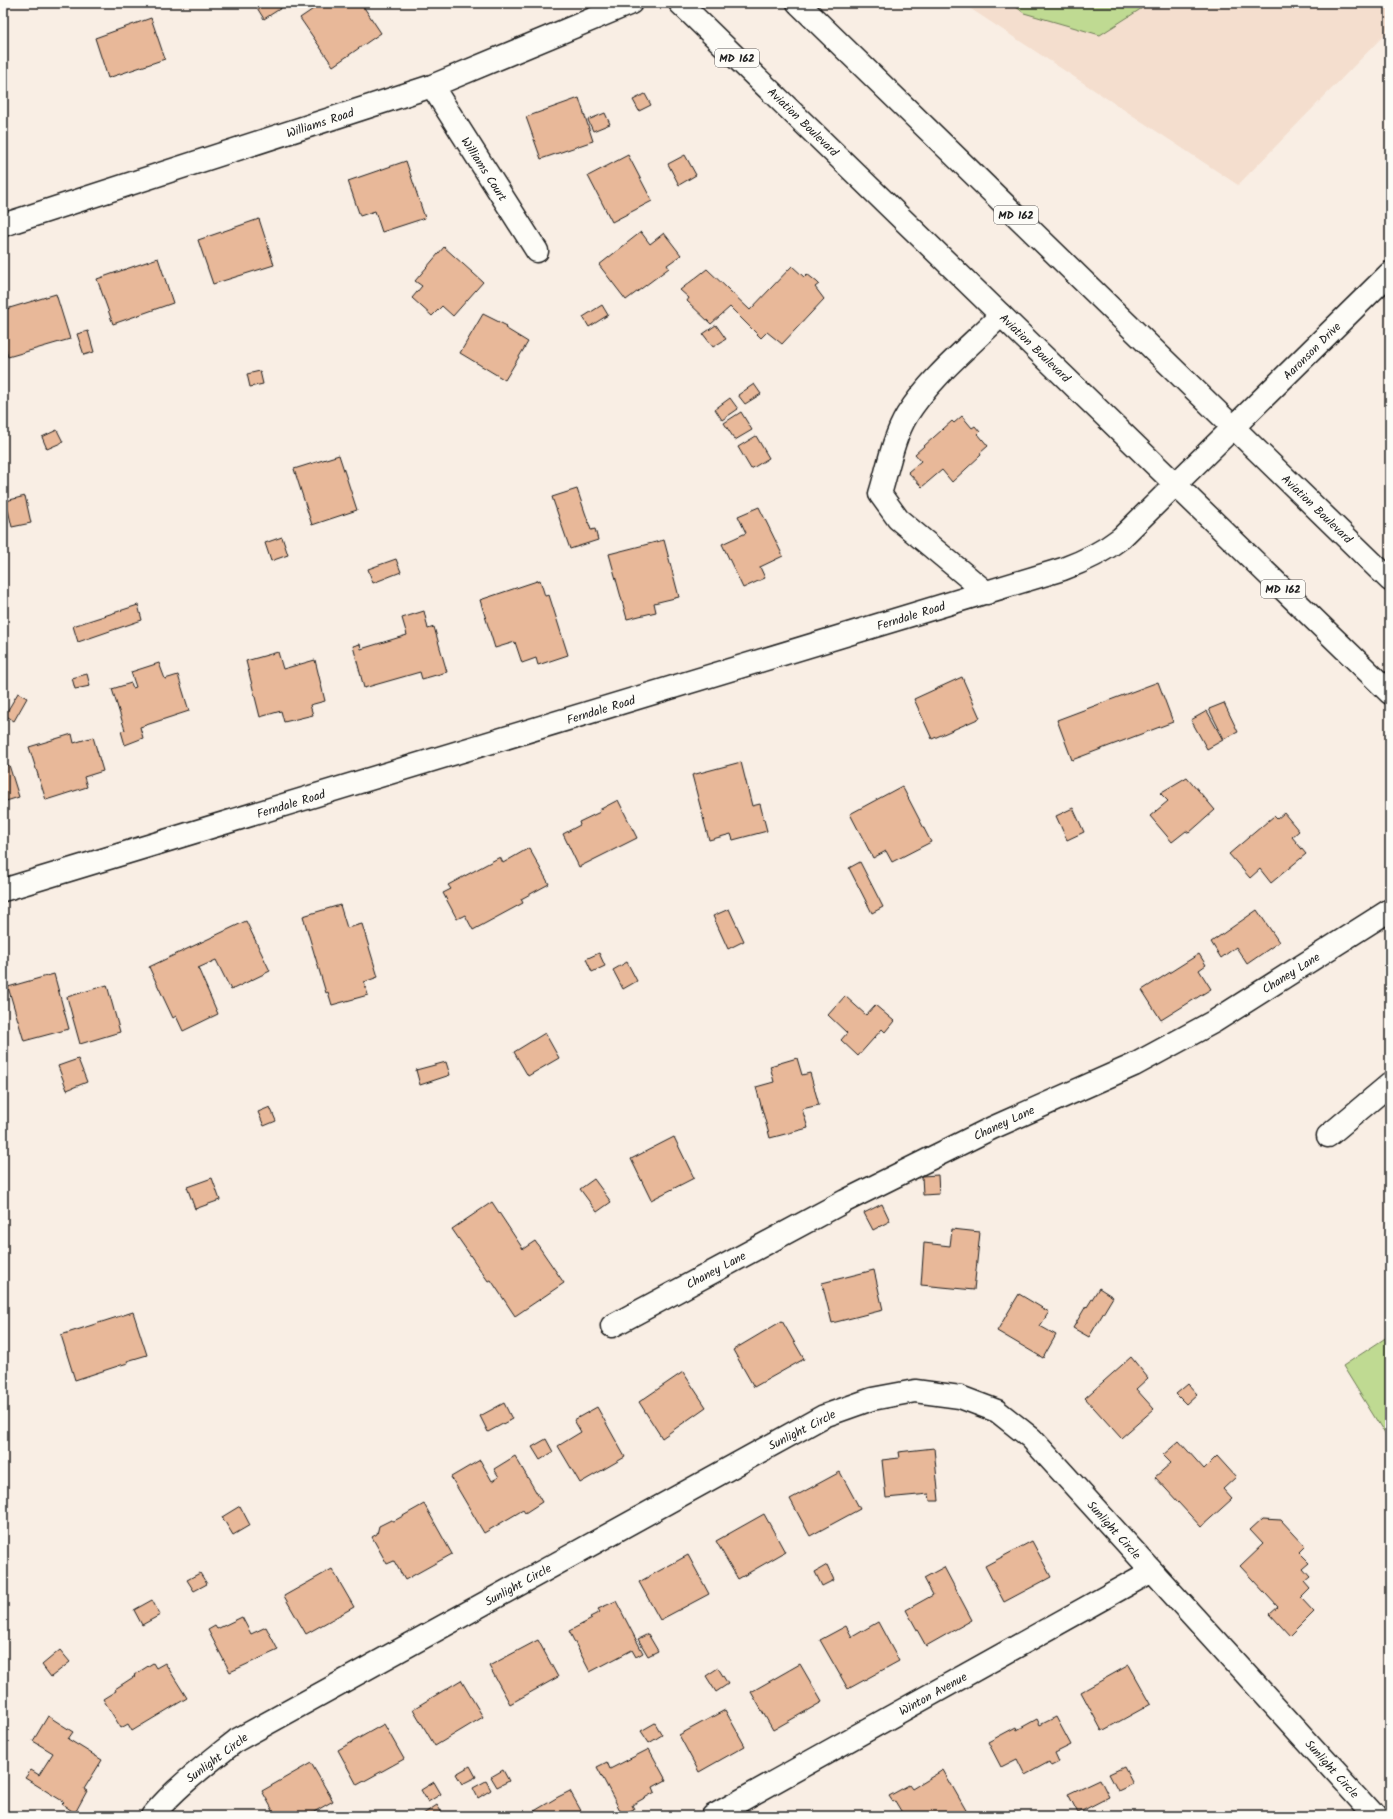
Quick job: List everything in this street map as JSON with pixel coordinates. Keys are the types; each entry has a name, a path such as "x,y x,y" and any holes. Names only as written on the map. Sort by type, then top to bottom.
{"street":[{"name":"Williams Road","path":"3,225 432,86 631,3"},
{"name":"Aviation Boulevard","path":"680,3 1390,692"},
{"name":"Aviation Boulevard","path":"798,3 1390,580"},
{"name":"Williams Court","path":"432,86 537,251"},
{"name":"Aaronson Drive","path":"1176,485 1390,273"},
{"path":"987,593 898,519 880,494 906,417 927,387 1001,315"},
{"name":"Ferndale Road","path":"3,890 1063,569 1105,550 1121,538 1176,485"},
{"name":"Chaney Lane","path":"612,1326 845,1201 992,1128 1134,1065 1215,1021 1390,910"},
{"path":"1328,1136 1390,1084"},
{"name":"Sunlight Circle","path":"152,1816 164,1801 194,1773 237,1740 824,1416 872,1399 915,1391 960,1397 997,1411 1031,1438 1375,1816"},
{"name":"Winton Avenue","path":"714,1816 1152,1571"}],"shaded area":[{"path":"962,3 1390,3 1390,29 1238,185"}],"green space":[{"path":"1011,3 1150,3 1100,35 1024,13"},
{"path":"1390,1335 1390,1442 1343,1366"}],"building":[{"path":"254,3 289,3 264,19"},
{"path":"322,3 361,3 381,33 333,66 300,18"},
{"path":"151,18 165,59 108,78 95,38"},
{"path":"645,94 651,105 639,111 633,100"},
{"path":"579,98 593,141 541,159 526,117"},
{"path":"605,113 610,124 593,131 588,120"},
{"path":"628,155 652,201 612,222 588,176"},
{"path":"685,155 696,175 679,185 668,164"},
{"path":"406,161 425,218 382,232 375,211 360,216 348,181"},
{"path":"259,219 274,265 213,284 198,240"},
{"path":"641,232 650,244 664,233 681,255 667,265 669,268 626,300 599,265"},
{"path":"444,247 483,282 453,316 442,306 432,316 412,298 422,286 415,281"},
{"path":"158,258 173,303 113,324 97,279"},
{"path":"792,266 804,277 807,274 819,284 815,287 824,299 782,344 767,332 761,338 730,307 711,324 687,301 689,298 680,290 707,269 750,310"},
{"path":"56,294 70,339 8,357 3,340 3,310"},
{"path":"602,305 608,315 589,327 583,317"},
{"path":"483,314 507,326 505,328 528,342 505,380 460,353"},
{"path":"716,325 726,339 713,347 703,334"},
{"path":"88,331 94,352 84,355 77,334"},
{"path":"260,371 263,384 250,387 247,374"},
{"path":"754,384 761,394 745,404 738,395"},
{"path":"730,398 738,409 722,420 715,409"},
{"path":"741,412 752,430 735,440 724,423"},
{"path":"962,416 972,428 975,426 980,432 978,434 988,446 980,453 981,455 952,482 942,470 922,487 908,472 921,461 915,454 952,421 954,423"},
{"path":"57,430 63,442 47,449 42,437"},
{"path":"756,436 769,458 751,469 738,447"},
{"path":"339,455 357,510 312,525 294,469"},
{"path":"577,489 591,530 595,529 598,540 570,549 552,497"},
{"path":"25,496 31,523 12,527 6,501"},
{"path":"759,507 783,556 760,567 765,578 743,588 722,544 746,533 738,516"},
{"path":"282,537 288,555 271,561 265,543"},
{"path":"664,540 679,597 654,603 656,612 627,619 609,554"},
{"path":"396,559 401,572 373,583 368,569"},
{"path":"540,580 545,596 549,595 568,655 538,665 536,658 522,663 515,642 495,648 480,600"},
{"path":"138,605 142,620 78,642 73,626"},
{"path":"424,611 428,629 434,627 447,672 422,679 420,672 364,688 353,646 360,644 361,649 407,635 402,618"},
{"path":"278,652 283,669 315,660 325,701 310,705 313,715 284,722 281,711 260,717 246,661"},
{"path":"159,663 165,679 178,675 189,711 140,727 143,738 125,745 121,731 125,730 112,689 131,683 133,688 136,687 131,672"},
{"path":"87,674 90,686 75,689 72,678"},
{"path":"962,677 980,718 932,739 914,699"},
{"path":"1158,682 1173,722 1072,760 1057,720"},
{"path":"18,693 27,698 14,721 5,715"},
{"path":"1224,703 1238,732 1224,739 1209,709"},
{"path":"1207,711 1223,740 1207,749 1191,720"},
{"path":"72,734 74,743 93,737 103,771 84,777 87,787 46,800 29,747"},
{"path":"741,762 752,806 760,804 767,831 733,840 731,834 709,840 692,775"},
{"path":"9,765 19,797 3,802 3,767"},
{"path":"1187,777 1215,810 1189,833 1186,831 1172,842 1150,816 1168,801 1160,793"},
{"path":"902,786 931,842 892,862 886,851 873,858 850,814"},
{"path":"618,800 637,838 579,867 563,834 580,825 579,822 600,812 599,810"},
{"path":"1073,808 1084,832 1067,840 1056,816"},
{"path":"1284,813 1299,831 1292,837 1306,854 1271,883 1260,869 1250,878 1229,854 1274,816 1277,819"},
{"path":"529,848 549,884 521,899 523,903 473,930 465,915 457,919 443,893 451,889 448,885 500,857 503,863"},
{"path":"860,862 883,907 872,913 849,868"},
{"path":"340,905 347,928 362,924 378,977 364,982 368,995 332,1005 328,992 326,993 303,916"},
{"path":"729,909 744,941 728,949 713,916"},
{"path":"1257,910 1279,942 1247,964 1236,947 1221,958 1211,942"},
{"path":"246,921 270,971 231,990 216,960 198,968 218,1014 183,1031 176,1016 173,1018 149,967"},
{"path":"599,953 605,966 592,972 586,959"},
{"path":"1199,954 1206,965 1199,970 1211,989 1161,1020 1142,990"},
{"path":"627,962 637,981 623,989 613,970"},
{"path":"54,974 69,1029 24,1041 8,987"},
{"path":"107,985 120,1032 80,1044 67,997"},
{"path":"845,996 866,1015 875,1005 894,1021 885,1032 882,1029 858,1056 841,1040 847,1033 828,1015"},
{"path":"545,1033 559,1058 528,1076 514,1052"},
{"path":"797,1058 802,1075 810,1073 819,1105 802,1109 808,1128 770,1138 756,1087 774,1082 770,1066"},
{"path":"78,1059 87,1082 67,1090 58,1066"},
{"path":"446,1062 450,1075 420,1085 416,1070"},
{"path":"270,1107 276,1121 264,1126 258,1112"},
{"path":"674,1137 694,1178 651,1200 631,1159"},
{"path":"938,1175 939,1194 923,1195 922,1176"},
{"path":"212,1178 220,1200 195,1209 187,1187"},
{"path":"594,1179 611,1202 597,1212 580,1189"},
{"path":"492,1202 523,1249 535,1241 564,1283 515,1316 491,1280 488,1281 452,1229"},
{"path":"882,1204 890,1221 873,1230 864,1213"},
{"path":"952,1229 980,1232 974,1290 921,1285 924,1243 950,1246"},
{"path":"874,1270 883,1310 832,1323 822,1283"},
{"path":"1099,1288 1113,1297 1089,1337 1073,1328"},
{"path":"1019,1294 1049,1312 1040,1326 1056,1335 1043,1358 997,1331"},
{"path":"133,1312 147,1355 127,1361 128,1363 75,1380 61,1335"},
{"path":"782,1321 804,1359 754,1387 733,1350"},
{"path":"1131,1357 1148,1378 1136,1389 1154,1409 1121,1438 1085,1398"},
{"path":"683,1372 706,1407 662,1438 639,1402"},
{"path":"1188,1384 1197,1394 1186,1404 1176,1394"},
{"path":"504,1403 512,1419 488,1432 480,1416"},
{"path":"597,1407 625,1457 580,1483 558,1446 581,1432 574,1420"},
{"path":"546,1439 553,1452 540,1460 532,1447"},
{"path":"1179,1441 1204,1469 1217,1456 1236,1477 1223,1489 1232,1499 1201,1527 1155,1477 1171,1463 1163,1455"},
{"path":"934,1448 939,1501 930,1501 929,1494 886,1498 882,1460 899,1458 898,1452"},
{"path":"515,1456 542,1502 525,1513 523,1510 484,1533 451,1477 480,1460 492,1481 499,1477 494,1469"},
{"path":"840,1472 860,1509 810,1536 790,1499"},
{"path":"424,1504 452,1554 405,1580 394,1561 387,1564 372,1537 377,1534 379,1526 391,1520 394,1521"},
{"path":"240,1506 250,1525 233,1535 222,1517"},
{"path":"764,1514 785,1552 738,1579 716,1541"},
{"path":"1262,1519 1281,1520 1305,1546 1299,1552 1310,1563 1303,1569 1310,1577 1304,1582 1310,1589 1301,1598 1314,1612 1290,1636 1270,1614 1278,1607 1240,1566 1263,1544 1250,1530"},
{"path":"1032,1541 1051,1577 1004,1602 985,1566"},
{"path":"688,1555 709,1594 660,1620 639,1582"},
{"path":"827,1565 834,1580 822,1586 815,1572"},
{"path":"944,1567 972,1620 926,1646 906,1610 933,1595 924,1578"},
{"path":"332,1569 354,1607 306,1634 284,1596"},
{"path":"200,1573 207,1584 194,1591 187,1580"},
{"path":"152,1600 160,1615 142,1625 134,1610"},
{"path":"616,1601 643,1653 636,1657 632,1650 590,1672 569,1631 592,1619 590,1617 600,1612 598,1609"},
{"path":"242,1617 251,1634 266,1627 278,1650 230,1672 208,1630 215,1626 217,1629"},
{"path":"878,1622 899,1661 848,1689 820,1640 846,1626 852,1637"},
{"path":"648,1634 658,1651 648,1656 638,1639"},
{"path":"538,1640 558,1677 510,1704 489,1666"},
{"path":"60,1650 70,1662 51,1677 42,1665"},
{"path":"153,1663 156,1668 165,1663 187,1698 132,1731 128,1724 121,1728 103,1699 116,1691 115,1689 135,1676 134,1675"},
{"path":"800,1664 822,1702 773,1730 751,1692"},
{"path":"1129,1665 1151,1704 1102,1731 1081,1692"},
{"path":"718,1668 728,1684 716,1692 706,1676"},
{"path":"461,1680 483,1717 435,1746 413,1709"},
{"path":"725,1710 745,1746 699,1772 679,1735"},
{"path":"48,1716 73,1732 68,1739 102,1760 84,1789 87,1791 75,1813 62,1804 64,1802 25,1778 31,1770 39,1775 53,1753 33,1741"},
{"path":"1056,1717 1071,1745 1055,1753 1059,1762 1051,1766 1049,1762 1025,1775 1017,1759 1001,1767 988,1742 1016,1727 1017,1730 1037,1719 1040,1725"},
{"path":"655,1723 662,1735 649,1743 641,1731"},
{"path":"384,1724 404,1759 357,1785 338,1750"},
{"path":"649,1749 666,1780 653,1787 655,1792 632,1805 634,1809 622,1814 597,1767 607,1762 610,1769"},
{"path":"311,1763 333,1801 307,1816 276,1816 262,1791"},
{"path":"470,1766 476,1777 462,1784 456,1774"},
{"path":"1124,1767 1133,1784 1118,1791 1109,1774"},
{"path":"503,1770 509,1781 497,1787 491,1777"},
{"path":"943,1770 967,1812 959,1816 904,1816 895,1801 893,1802 889,1796 909,1785 912,1789"},
{"path":"1100,1779 1109,1797 1078,1813 1068,1794"},
{"path":"486,1781 491,1790 478,1798 473,1788"},
{"path":"434,1782 441,1794 428,1802 421,1790"},
{"path":"570,1791 584,1816 526,1816 558,1797"},
{"path":"437,1805 444,1816 420,1816"}]}
